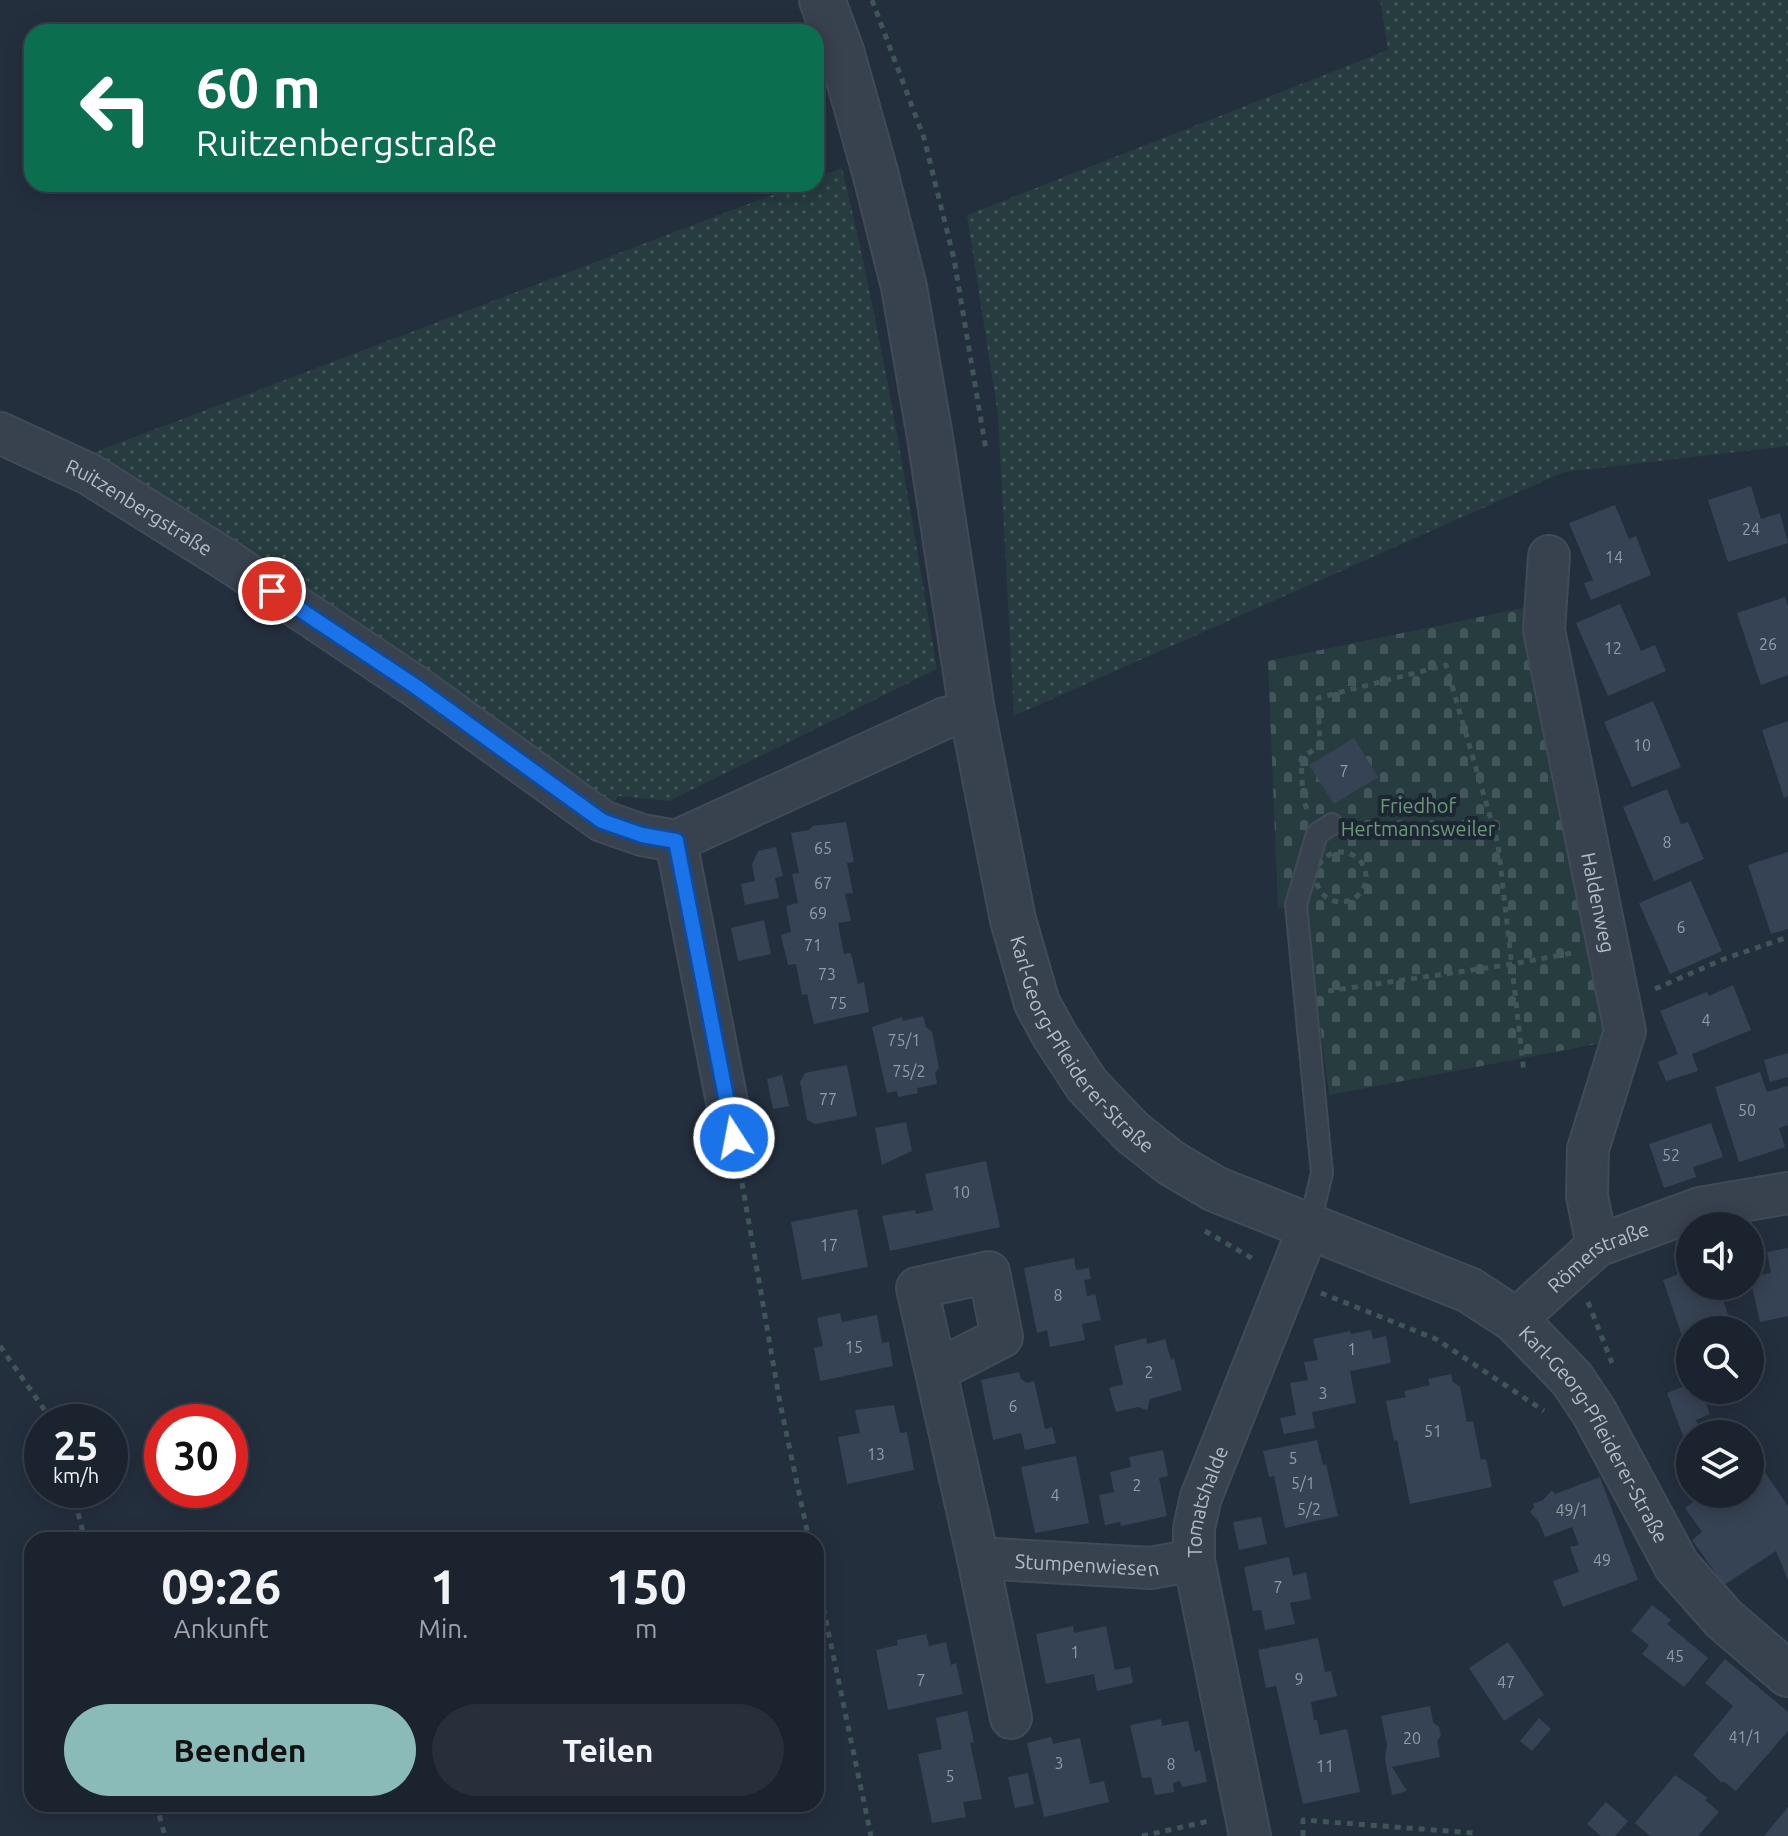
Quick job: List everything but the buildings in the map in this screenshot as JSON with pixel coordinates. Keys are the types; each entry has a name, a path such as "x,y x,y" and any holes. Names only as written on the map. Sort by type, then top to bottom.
{"street":[{"name":"Karl-Georg-Pfleiderer-Straße","path":"822,0 841,51 904,287 972,711 1013,920 1037,1003 1087,1085 1132,1132 1171,1163 1215,1189 1469,1290 1515,1320 1572,1379 1594,1412 1677,1566 1724,1619 1788,1674"},
{"name":"Ruitzenbergstraße","path":"0,433 89,474 225,559 415,686 602,821 642,835 676,841"},
{"name":"Haldenweg","path":"1549,556 1544,630 1625,1031 1588,1149 1587,1196 1597,1246"},
{"path":"734,1138 676,841 945,718 972,711"},
{"name":"Römerstraße","path":"1515,1320 1597,1246 1700,1208 1788,1193"},
{"name":"Tomatshalde","path":"1247,1825 1194,1560 1194,1528 1201,1497 1309,1227"},
{"path":"936,1371 1011,1718"},
{"name":"Stumpenwiesen","path":"978,1558 1151,1568 1194,1560"}],"lane":[{"path":"1309,1227 1322,1173 1296,905 1324,829"}],"path":[{"path":"872,0 924,138 954,259 986,450"},
{"path":"1324,829 1303,800 1301,758 1320,746 1318,698 1446,665 1498,844 1524,1073"},
{"path":"1405,826 1493,829"},
{"path":"1345,852 1359,859 1366,873 1366,881 1358,896 1343,902 1327,897 1321,891 1317,875 1323,860 1345,852"},
{"path":"1666,985 1724,959 1788,937"},
{"path":"1305,993 1573,953"},
{"path":"734,1138 780,1403 807,1532"},
{"path":"1192,1223 1286,1279 1436,1339 1551,1416"},
{"path":"0,1346 40,1404"},
{"path":"77,1508 83,1532"},
{"path":"824,1611 871,1836"},
{"path":"158,1812 165,1836"},
{"path":"1303,1836 1303,1820 1474,1833 1477,1836"},
{"path":"1142,1836 1247,1825"}],"green space":[{"path":"1380,0 1788,0 1788,446 1564,472 1014,716 998,415 967,215 1388,50"},
{"path":"842,168 882,355 937,669 669,801 618,796 602,821 66,463 780,192 824,192 824,175"},
{"name":"Friedhof Hertmannsweiler","path":"1523,608 1607,1042 1329,1095 1304,904 1278,908 1268,661"}],"route":[{"path":"272,591 415,686 602,821 642,835 676,841 734,1138"}]}
